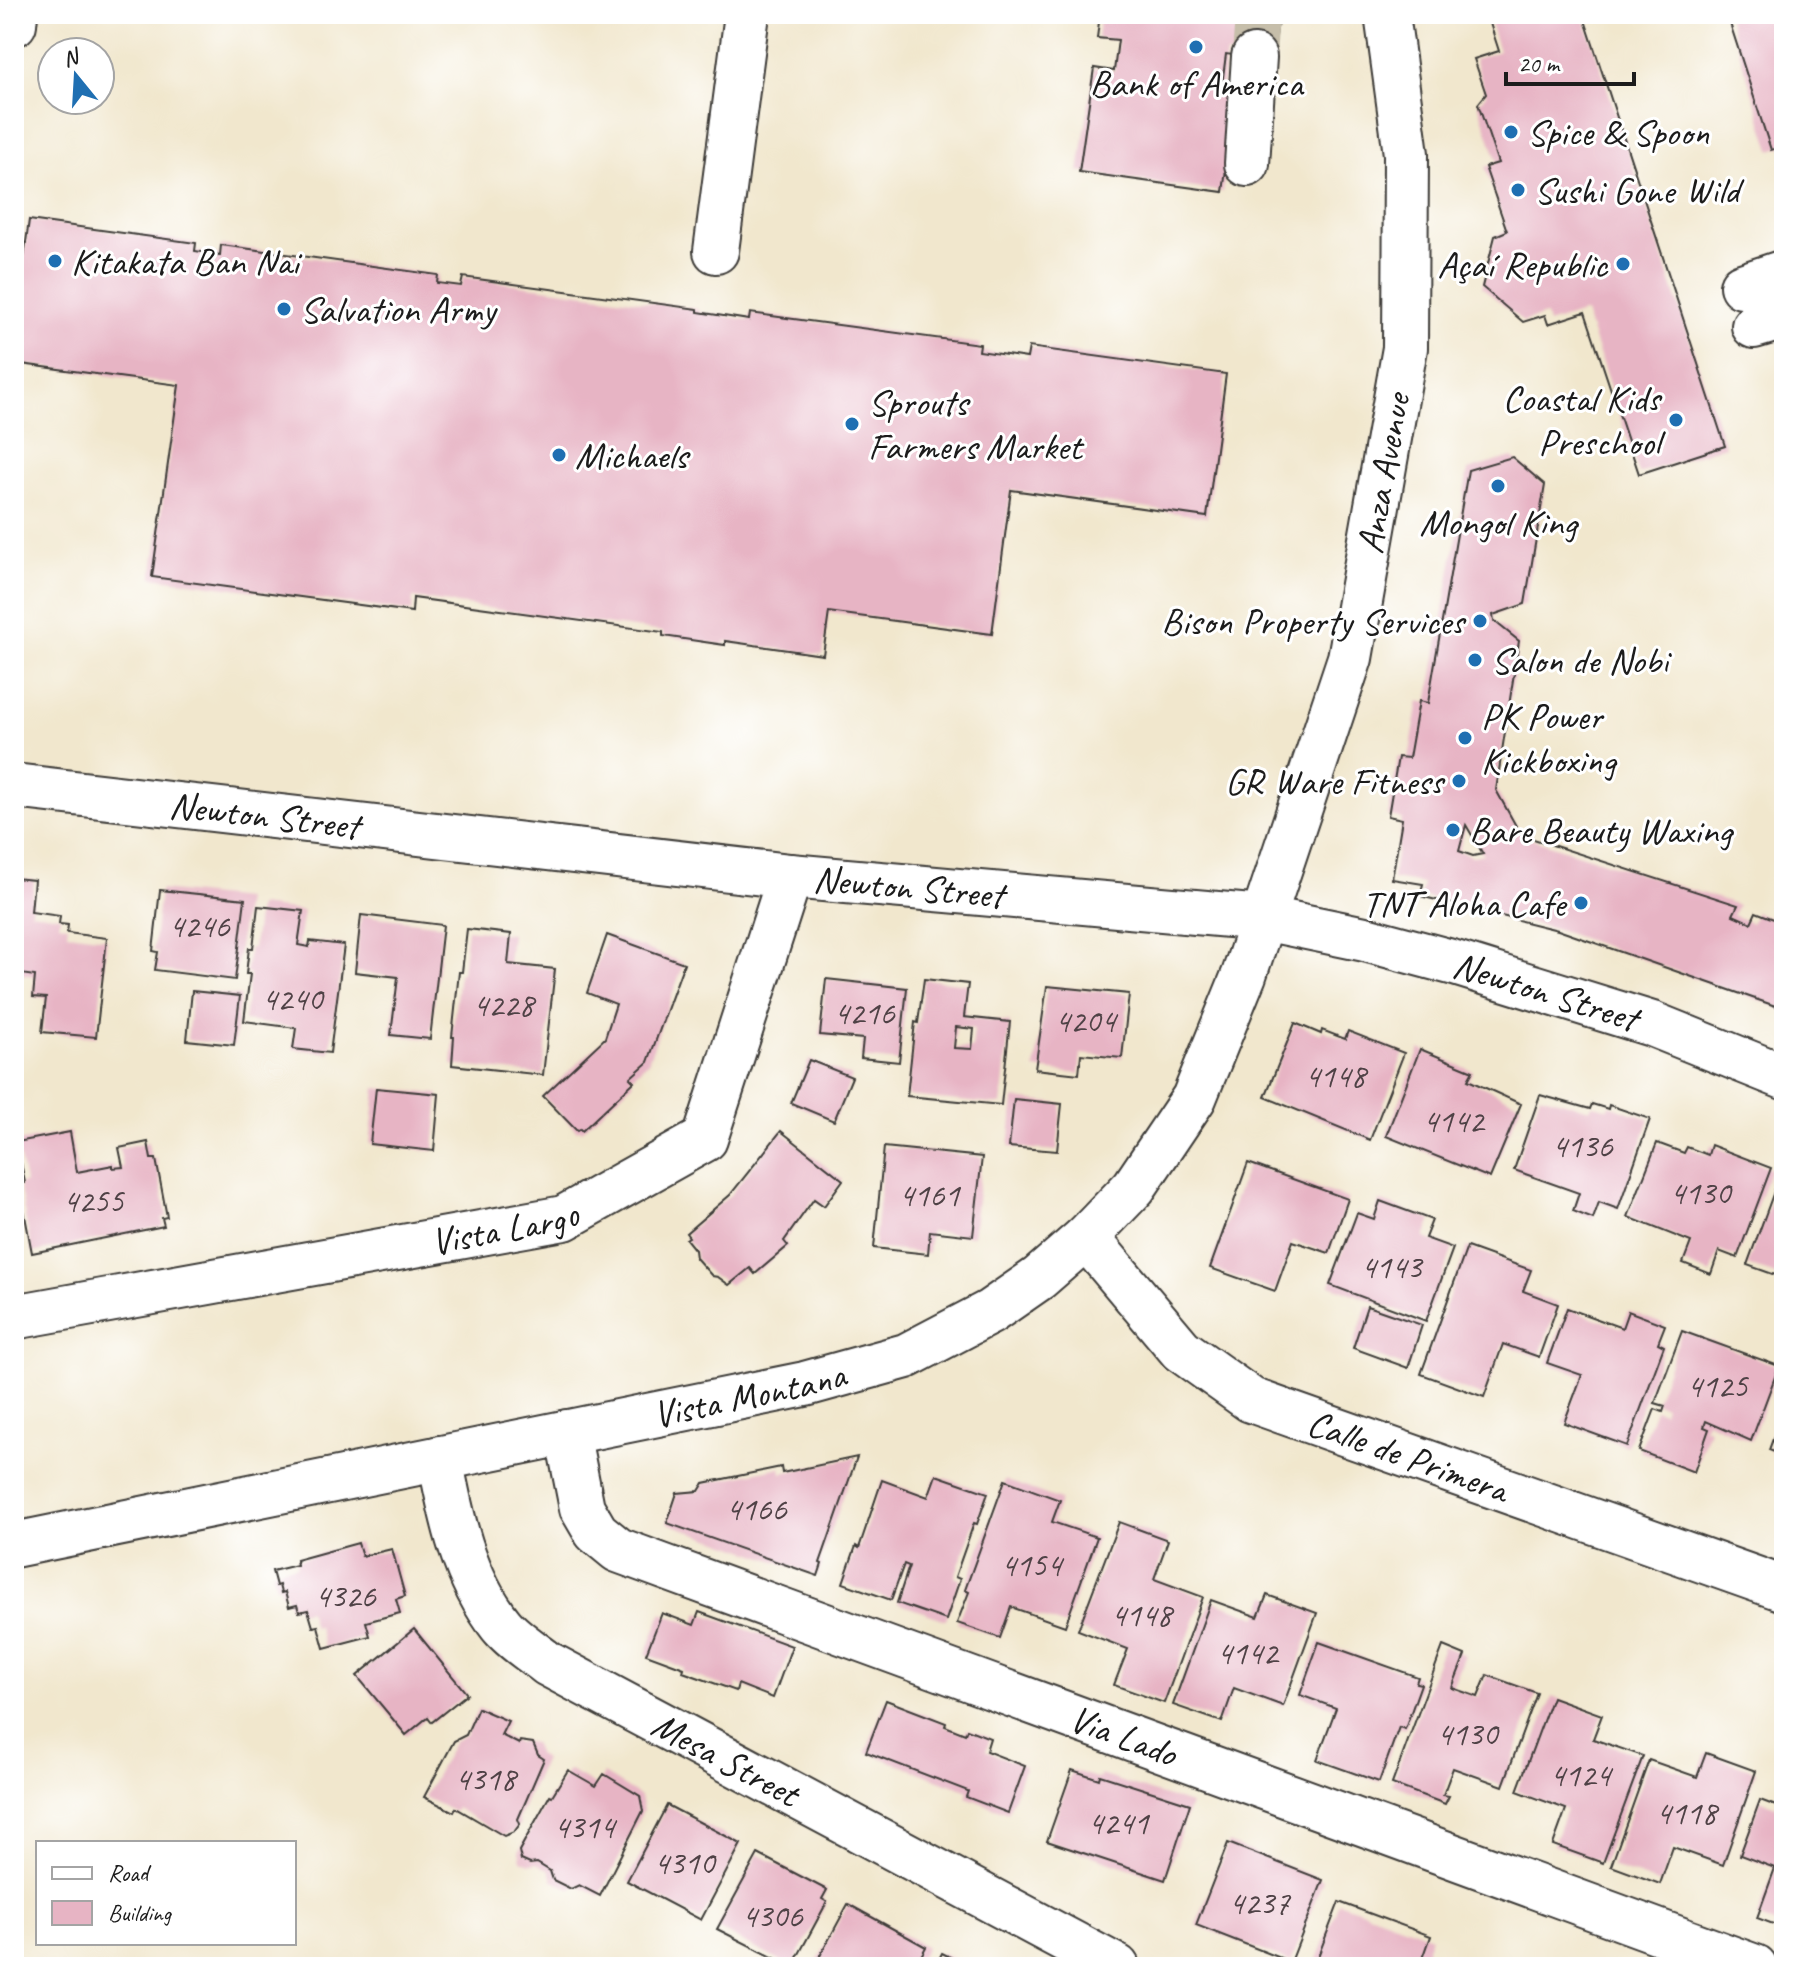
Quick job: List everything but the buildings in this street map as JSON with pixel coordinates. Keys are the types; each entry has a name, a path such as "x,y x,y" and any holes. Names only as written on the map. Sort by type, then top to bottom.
{"street":[{"path":"14,24 15,14"},
{"path":"716,251 747,14"},
{"name":"Anza Avenue","path":"1263,918 1350,658 1405,348 1406,154 1387,14"},
{"path":"1247,164 1254,57"},
{"path":"1742,286 1784,272"},
{"name":"Newton Street","path":"14,786 790,876 1263,918 1365,939 1455,963 1652,1024 1784,1077"},
{"name":"Vista Largo","path":"14,1317 564,1218 705,1139 790,876"},
{"name":"Vista Montana","path":"14,1545 805,1384 906,1356 990,1312 1039,1278 1086,1237 1134,1187 1194,1098 1244,975 1263,918"},
{"name":"Calle de Primera","path":"1086,1237 1181,1350 1251,1400 1784,1589"},
{"name":"Via Lado","path":"567,1432 582,1508 596,1532 618,1550 1755,1967"},
{"name":"Mesa Street","path":"440,1458 451,1517 470,1572 501,1626 548,1664 1117,1967"}],"tunnel":[{"path":"1254,57 1257,14"}],"place":[{"name":"Bank of America","path":"1196,47"},
{"name":"Spice & Spoon","path":"1511,132"},
{"name":"Sushi Gone Wild","path":"1518,190"},
{"name":"Kitakata Ban Nai","path":"55,261"},
{"name":"Açaí Republic","path":"1623,264"},
{"name":"Salvation Army","path":"284,309"},
{"name":"Coastal Kids Preschool","path":"1676,420"},
{"name":"Sprouts Farmers Market","path":"852,424"},
{"name":"Michaels","path":"559,455"},
{"name":"Mongol King","path":"1498,486"},
{"name":"Bison Property Services","path":"1480,621"},
{"name":"Salon de Nobi","path":"1475,660"},
{"name":"PK Power Kickboxing","path":"1465,738"},
{"name":"GR Ware Fitness","path":"1459,781"},
{"name":"Bare Beauty Waxing","path":"1453,830"},
{"name":"TNT Aloha Cafe","path":"1581,903"}]}
